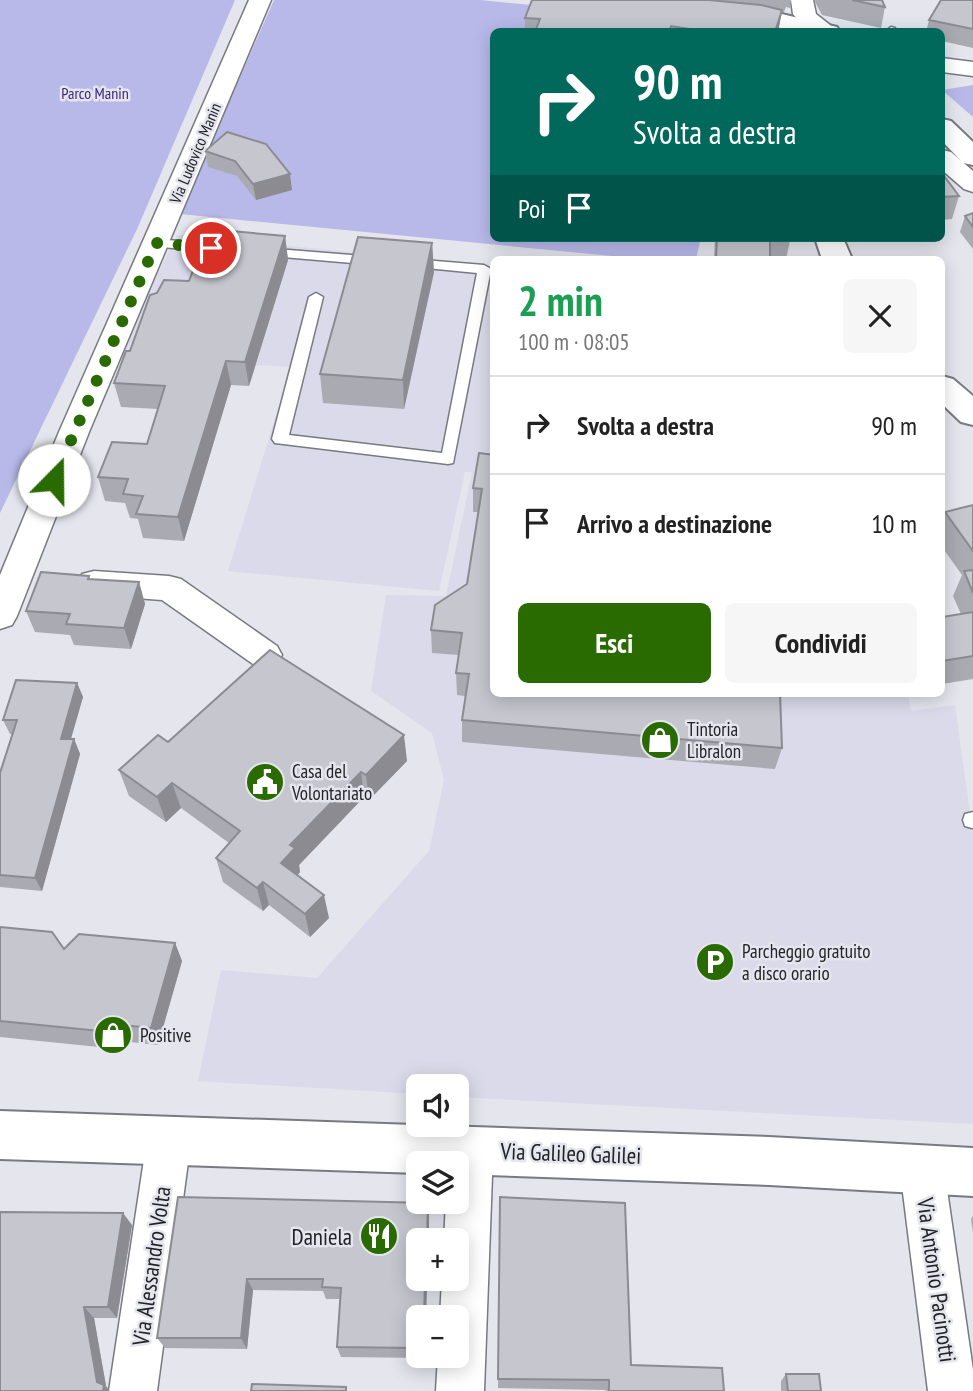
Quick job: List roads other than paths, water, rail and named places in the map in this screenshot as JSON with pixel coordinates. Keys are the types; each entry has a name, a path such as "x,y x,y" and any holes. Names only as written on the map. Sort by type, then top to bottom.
{"street":[{"name":"Via Ludovico Manin","path":"0,617 39,579 74,432 260,0"},
{"path":"716,14 793,15 819,28"},
{"path":"945,65 973,69"},
{"path":"945,82 973,78"},
{"path":"945,130 973,157"},
{"path":"945,160 973,184"},
{"path":"945,390 973,414"},
{"path":"39,579 169,588 265,655"},
{"name":"Via Galileo Galilei","path":"0,1135 471,1149 973,1172"},
{"name":"Via Alessandro Volta","path":"133,1391 169,1140"},
{"path":"460,1391 471,1149"},
{"name":"Via Antonio Pacinotti","path":"922,1169 952,1391"}],"lane":[{"path":"156,243 484,269 447,459 280,439 316,297"}],"place":[{"name":"Tintoria Libralon","path":"660,740"},
{"name":"Casa del Volontariato","path":"265,782"},
{"name":"Parcheggio gratuito a disco orario","path":"715,962"},
{"name":"Positive","path":"113,1035"},
{"name":"Daniela","path":"379,1236"}],"park label":[{"name":"Parco Manin","path":"95,93"}]}
